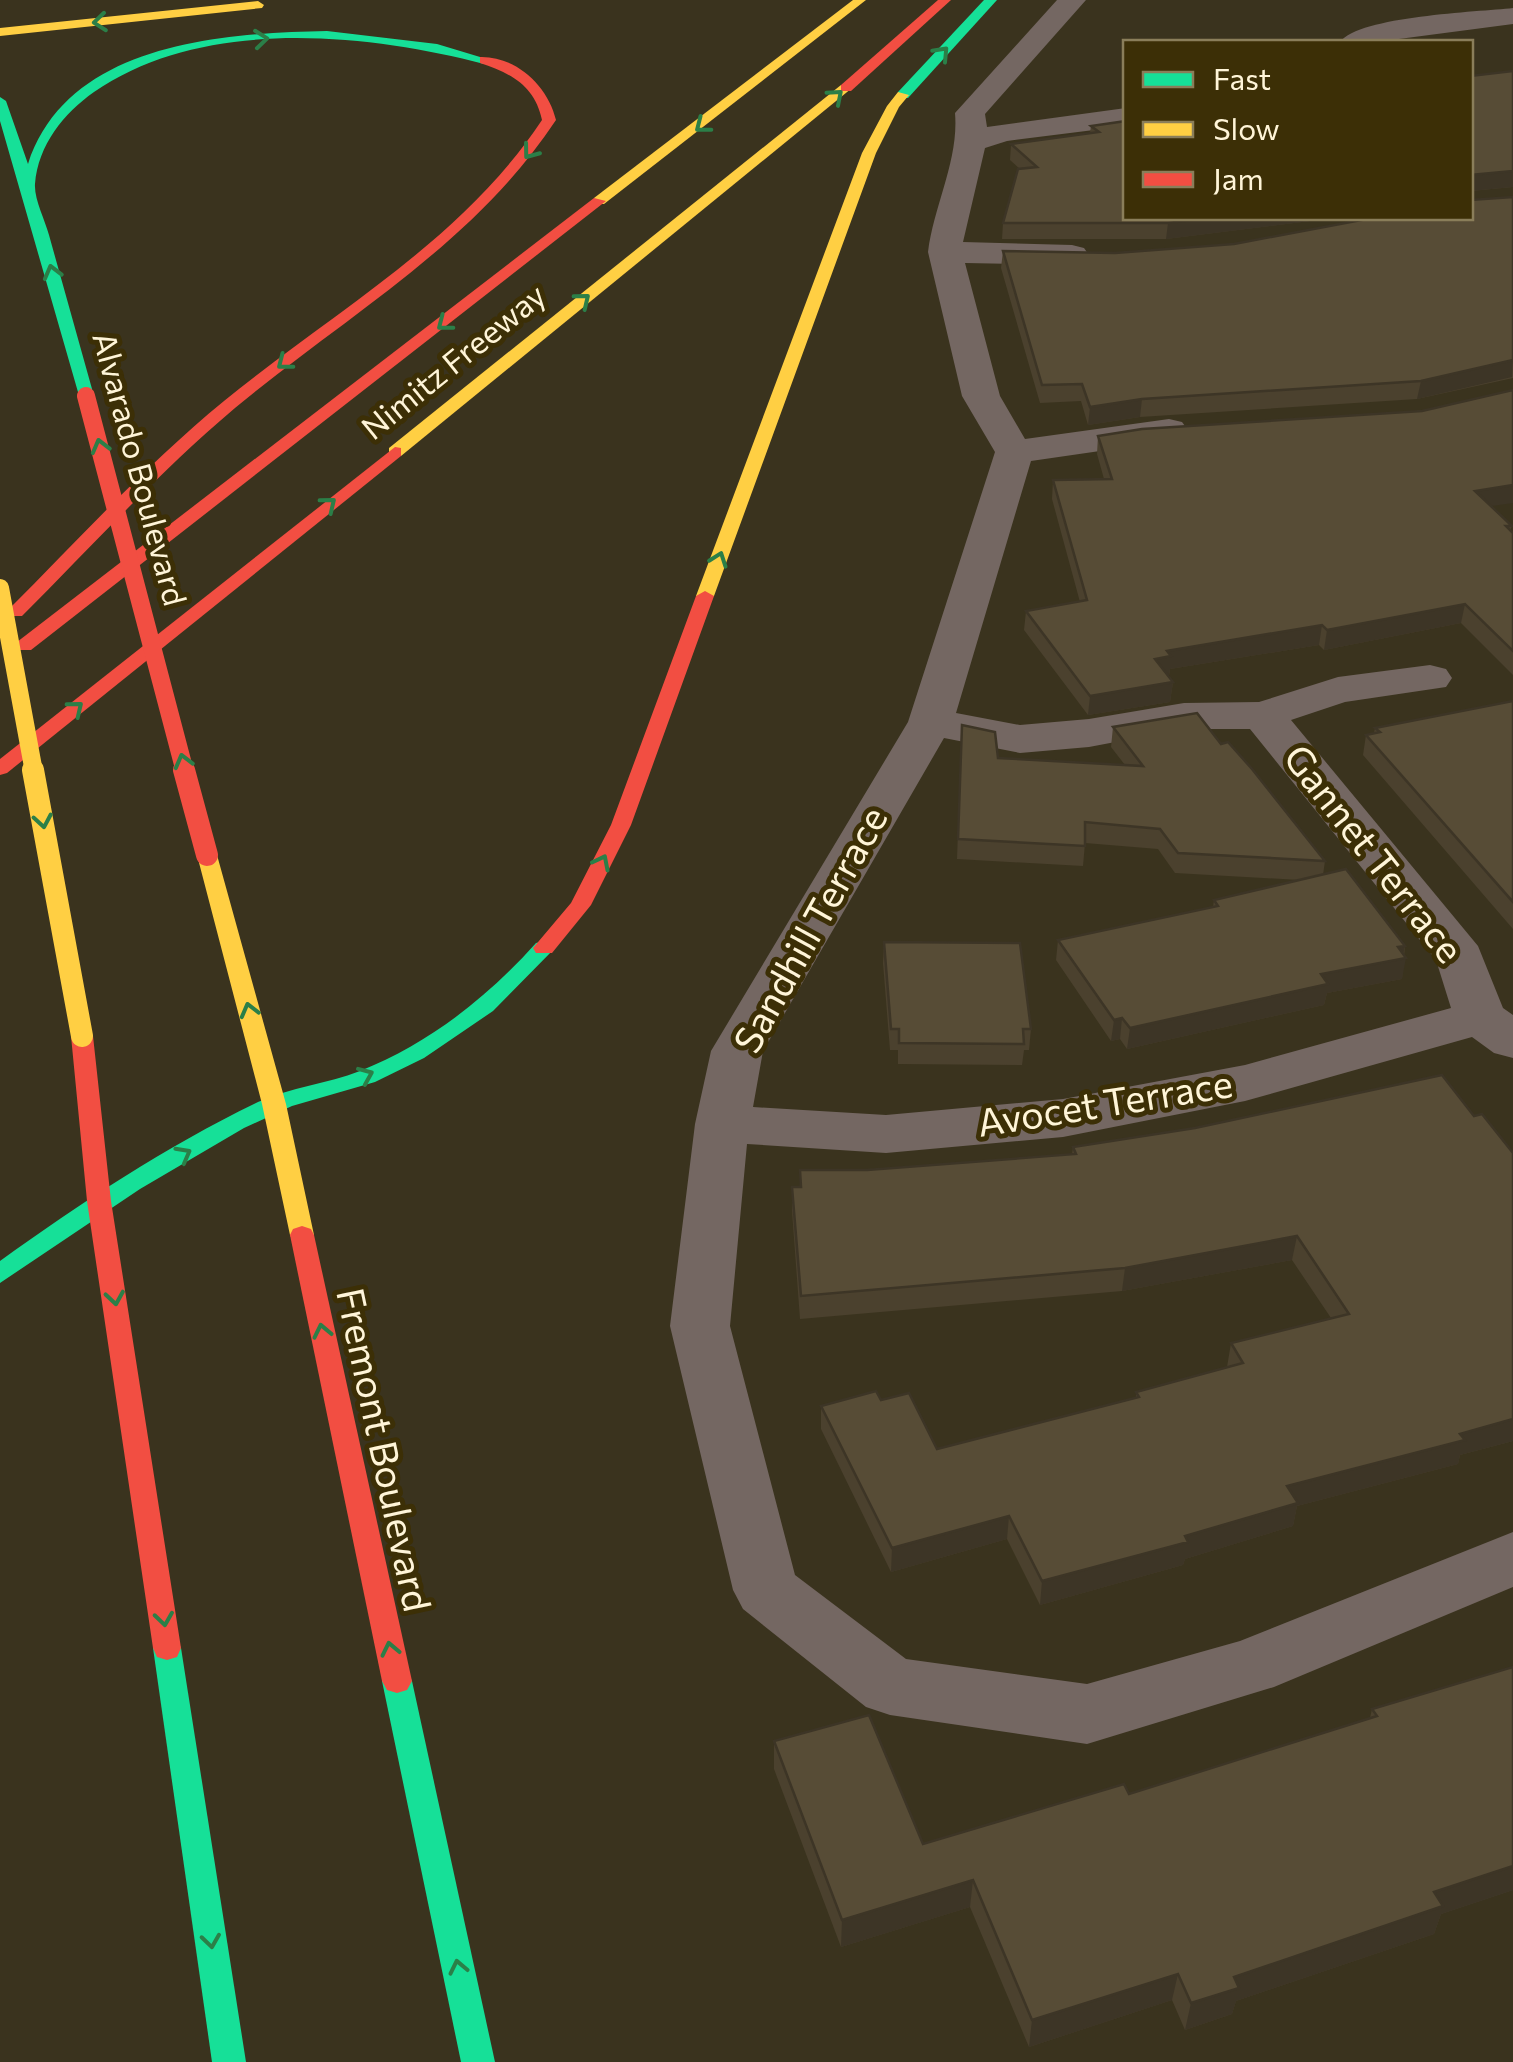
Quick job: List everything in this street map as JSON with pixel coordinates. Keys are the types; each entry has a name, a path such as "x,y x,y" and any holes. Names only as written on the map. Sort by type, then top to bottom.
{"main road":[{"name":"Nimitz Freeway","path":"505,244 720,85 826,0"},
{"path":"0,664 860,0"},
{"name":"Nimitz Freeway","path":"0,769 829,103 945,0"},
{"path":"0,1274 99,1202 274,1104 366,1077 454,1031 525,971 580,905 621,825 869,154 893,106 990,0"},
{"path":"0,32 282,2"},
{"path":"8,618 227,407 478,206 528,158 549,120 544,98 524,76 479,57 429,44 368,36 297,35 226,43 148,62 116,75 68,103 44,134 28,186"},
{"name":"Alvarado Boulevard","path":"0,101 28,186 86,396 208,855"},
{"path":"8,618 142,516"},
{"path":"0,588 82,1036 99,1202 229,2062"},
{"name":"Fremont Boulevard","path":"208,855 274,1104 478,2062"}],"street":[{"path":"1072,0 970,112 974,130 946,232 945,252 981,396 1014,452 1140,432 1200,428"},
{"path":"1358,40 1371,34 1513,16"},
{"path":"969,144 1003,132 1123,116"},
{"path":"945,252 1113,256"},
{"name":"Sandhill Terrace","path":"1014,452 932,722 836,878 738,1051 722,1124 700,1326 766,1590 890,1686 1087,1714 1250,1666 1513,1559"},
{"path":"932,722 1020,738 1089,733 1184,716 1264,715 1338,690 1430,678"},
{"name":"Gannet Terrace","path":"1264,715 1460,958 1497,1029"},
{"name":"Avocet Terrace","path":"722,1124 886,1134 1063,1118 1497,1029"}],"building":[{"path":"1513,71 1513,171 1473,175 1473,76"},
{"path":"1123,121 1123,220 1192,220 1003,223 1018,169 1037,167 1011,144 1099,132 1091,126"},
{"path":"1513,197 1513,360 1421,381 1142,399 1090,407 1082,384 1042,385 1003,251 1115,253 1234,244 1361,220 1473,220 1473,200"},
{"path":"1513,390 1513,485 1475,491 1512,526 1506,526 1513,533 1513,651 1465,604 1327,630 1322,625 1167,651 1171,656 1155,659 1173,682 1090,696 1026,611 1087,600 1053,480 1112,479 1098,436 1142,429 1422,411"},
{"path":"1513,701 1513,902 1366,735 1380,732 1375,728"},
{"path":"1197,713 1221,744 1228,742 1252,769 1325,861 1178,853 1160,829 1085,822 1085,846 958,839 962,725 995,732 998,758 1143,766 1113,727"},
{"path":"1346,869 1405,946 1398,947 1406,958 1321,974 1328,984 1130,1028 1122,1018 1114,1020 1058,940 1218,906 1214,900"},
{"path":"884,942 1020,943 1031,1029 1023,1029 1024,1044 899,1043 899,1029 891,1029"},
{"path":"1442,1075 1474,1116 1482,1114 1513,1153 1513,1419 1460,1434 1465,1440 1287,1486 1298,1503 1185,1536 1188,1542 1042,1581 1009,1516 892,1548 821,1406 876,1391 881,1400 909,1393 937,1449 1139,1397 1136,1392 1243,1363 1231,1343 1349,1314 1297,1236 1125,1268 801,1296 792,1187 801,1187 800,1170 867,1170 1076,1154 1073,1147 1195,1128"},
{"path":"1513,1667 1513,1866 1434,1892 1443,1906 1234,1977 1239,1988 1191,2003 1178,1974 1032,2020 973,1880 842,1920 774,1741 869,1715 923,1844 1124,1784 1129,1794 1377,1716 1372,1709"}],"traffic: fast":[{"path":"903,95 991,0"},
{"path":"28,186 38,153 59,113 108,77 157,56 211,43 268,36 327,35 384,39 484,60"},
{"path":"0,101 28,186 86,396"},
{"path":"0,1274 132,1183 236,1123 283,1100 367,1077 440,1039 506,988 544,948"},
{"path":"167,1648 229,2062"},
{"path":"397,1681 478,2062"}],"traffic: slow":[{"path":"599,201 860,0"},
{"path":"0,32 258,5"},
{"path":"395,452 846,88"},
{"path":"705,596 869,153 893,106 903,95"},
{"path":"0,588 82,1036"},
{"path":"207,855 274,1104 302,1235"}],"traffic: jam":[{"path":"846,88 945,0"},
{"path":"16,612 200,430 403,274 488,200 522,161 549,120 546,107 527,80 484,60"},
{"path":"24,646 599,201"},
{"path":"86,396 207,855"},
{"path":"0,769 395,452"},
{"path":"544,948 580,905 621,825 705,596"},
{"path":"82,1036 99,1201 167,1648"},
{"path":"302,1235 397,1681"}]}
